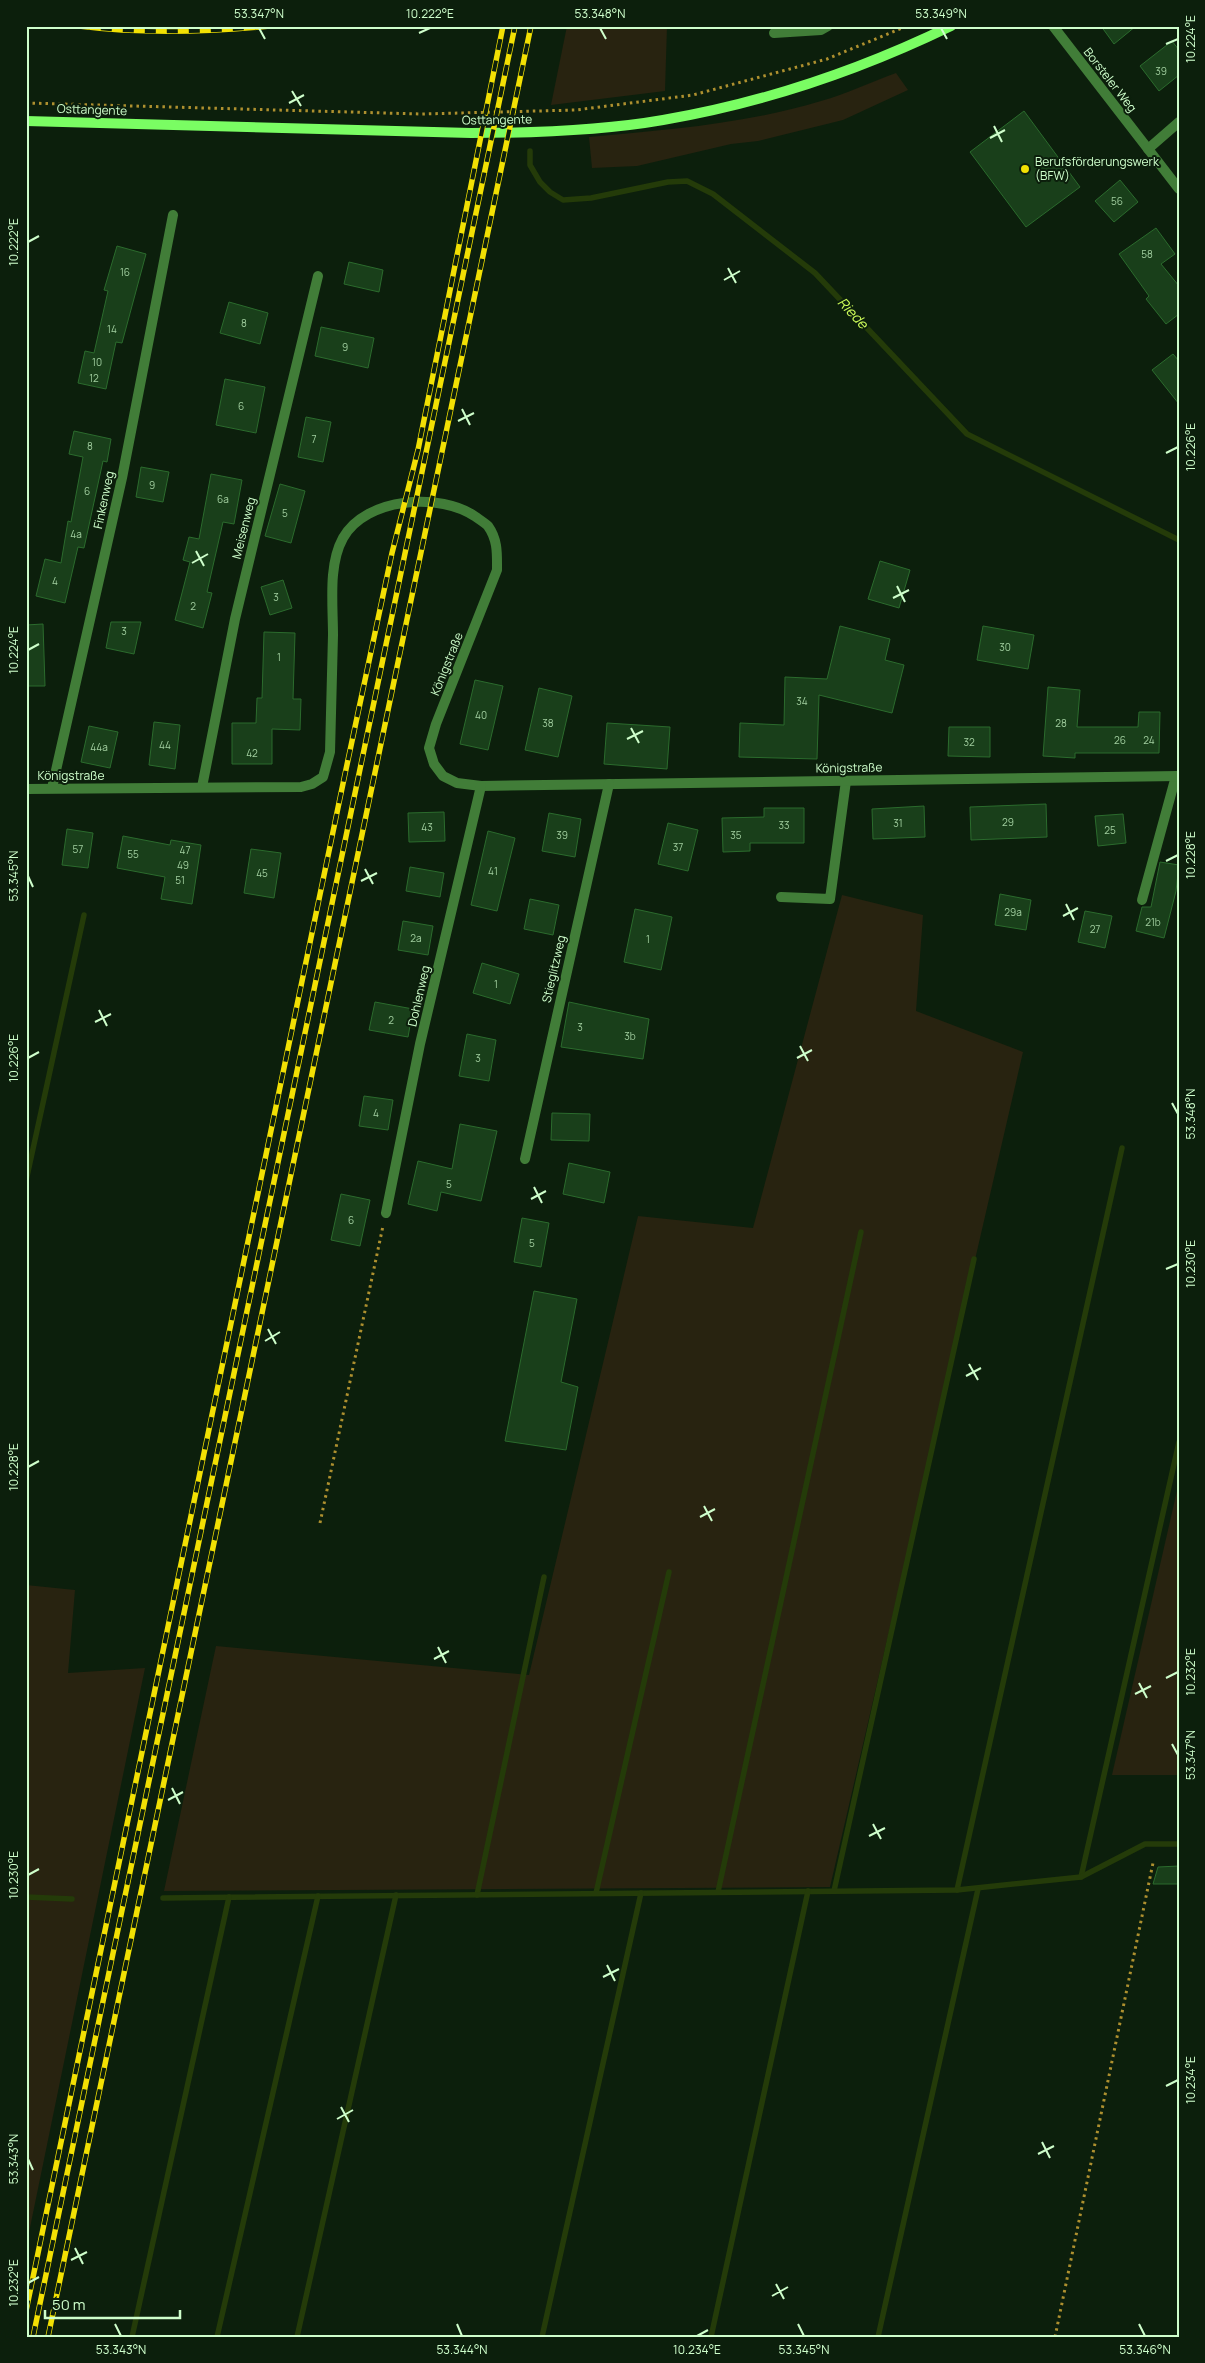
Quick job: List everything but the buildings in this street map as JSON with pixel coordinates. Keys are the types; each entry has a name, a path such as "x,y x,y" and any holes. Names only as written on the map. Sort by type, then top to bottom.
{"main road":[{"name":"Osttangente","path":"26,121 426,132 519,133 568,130 664,120 749,102 842,73 884,57 951,26"}],"street":[{"path":"774,34 821,30 828,26"},
{"name":"Borsteler Weg","path":"1052,26 1179,189"},
{"path":"1148,149 1179,122"},
{"name":"Finkenweg","path":"52,788 122,478 173,215"},
{"name":"Meisenweg","path":"202,788 235,619 318,276"},
{"name":"Königstraße","path":"26,788 301,787 312,784 323,777 330,752 334,568 344,537 362,518 391,505 430,500 449,504 468,512 488,525 497,547 496,570 436,724 429,748 434,764 443,776 457,783 480,786 1177,776"},
{"path":"1142,900 1177,776"},
{"path":"781,897 830,899 846,780"},
{"name":"Stieglitzweg","path":"525,1159 608,784"},
{"name":"Dohlenweg","path":"386,1213 420,1044 480,786"}],"path":[{"path":"26,103 421,114 576,110 693,95 827,59 907,26"},
{"path":"320,1523 386,1213"},
{"path":"1054,2337 1153,1863"}],"shaded area":[{"path":"567,26 667,26 665,91 551,105"},
{"path":"896,73 908,90 843,120 758,141 731,144 637,166 592,168 589,137 706,125 793,109 830,98"},
{"path":"842,895 923,915 916,1011 1023,1052 830,1887 164,1891 216,1646 529,1675 638,1216 753,1228"},
{"path":"1179,1482 1179,1775 1112,1775"},
{"path":"26,1585 75,1590 68,1673 145,1668 26,2247"}],"waterway":[{"name":"Riede","path":"530,151 530,165 540,182 550,192 563,200 591,198 668,182 687,181 713,194 815,273 967,434 1179,540"},
{"path":"26,1181 84,915"},
{"path":"957,1890 1122,1148"},
{"path":"718,1892 861,1232"},
{"path":"834,1891 974,1259"},
{"path":"1081,1877 1179,1442"},
{"path":"596,1893 669,1572"},
{"path":"477,1895 544,1577"},
{"path":"163,1898 957,1890 1081,1877 1145,1844 1179,1844"},
{"path":"878,2337 978,1889"},
{"path":"711,2337 808,1891"},
{"path":"542,2337 641,1893"},
{"path":"297,2337 396,1895"},
{"path":"217,2337 318,1896"},
{"path":"26,1897 72,1899"},
{"path":"132,2337 229,1897"}],"railway":[{"path":"79,26 103,29 175,31 223,30 270,26"},
{"path":"26,2311 345,774 392,553 418,450 503,26"},
{"path":"33,2337 515,26"},
{"path":"48,2337 531,26"}],"place":[{"name":"Berufsförderungswerk (BFW)","path":"1025,169"}]}
